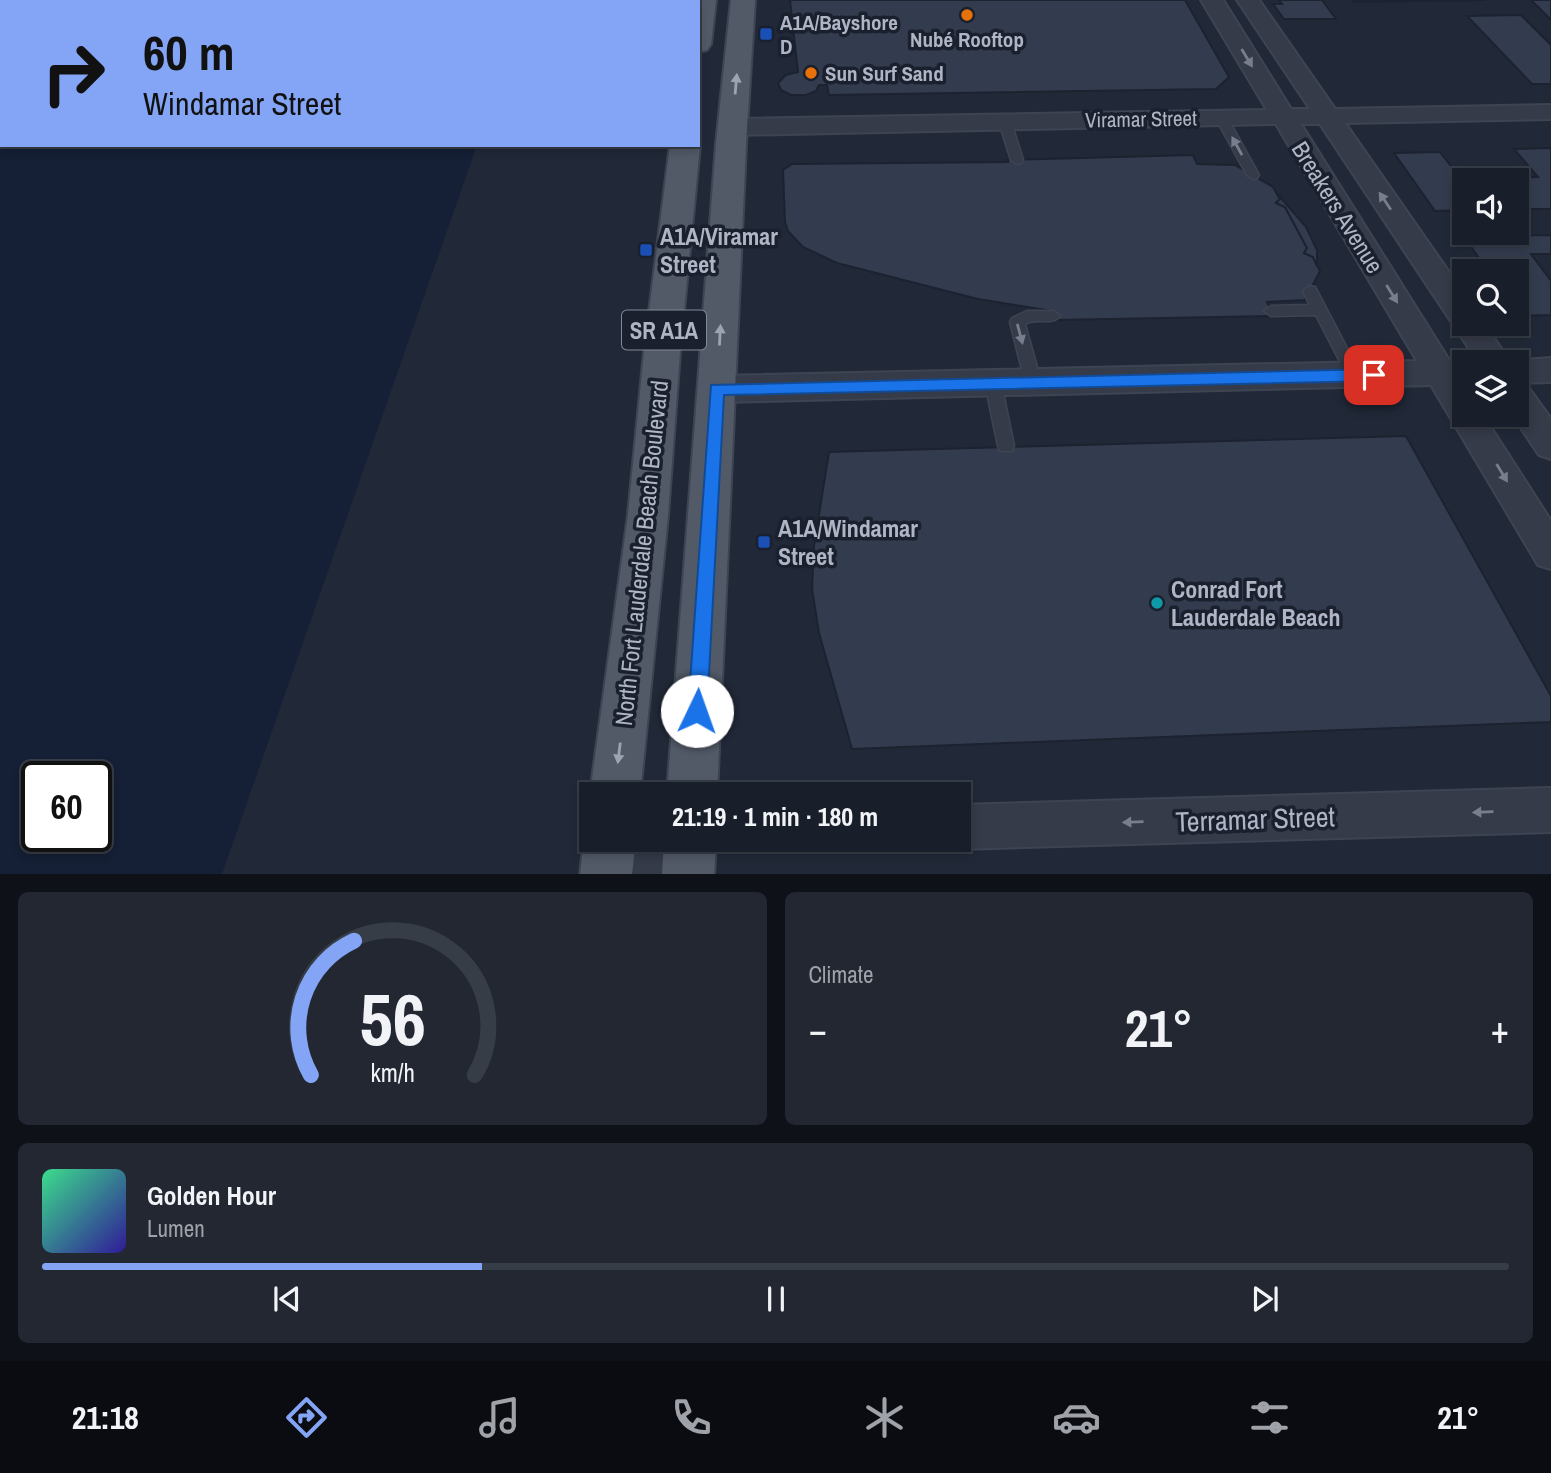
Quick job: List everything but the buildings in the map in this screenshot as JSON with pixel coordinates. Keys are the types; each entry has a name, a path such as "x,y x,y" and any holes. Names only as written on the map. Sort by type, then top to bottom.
{"main road":[{"path":"700,29 704,0"},
{"name":"SR A1A","path":"693,782 732,127 743,0"},
{"name":"North Fort Lauderdale Beach Boulevard","path":"616,782 648,515 662,352 685,147"},
{"path":"606,874 609,852"},
{"path":"688,874 689,852"}],"street":[{"name":"Breakers Avenue","path":"1212,0 1282,117 1452,372"},
{"name":"Breakers Avenue","path":"1248,0 1452,299"},
{"name":"Viramar Street","path":"732,127 1551,112"},
{"path":"1529,371 1551,370"},
{"path":"717,389 1452,373"},
{"path":"1529,413 1551,445"},
{"name":"Breakers Avenue","path":"1473,427 1551,553"},
{"name":"Terramar Street","path":"971,827 1551,810"},
{"path":"616,874 659,852"}],"lane":[{"path":"1221,117 1252,175"},
{"path":"1005,122 1017,160"},
{"path":"1310,291 1354,375"},
{"path":"1271,311 1320,310"},
{"path":"1033,382 1017,322 1027,316 1053,316"},
{"path":"993,383 1006,446"}],"water":[{"path":"0,147 476,147 222,874 0,874"}],"place":[{"name":"Nubé Rooftop","path":"967,15"},
{"name":"A1A/Bayshore D","path":"766,34"},
{"name":"Sun Surf Sand","path":"811,73"},
{"name":"A1A/Viramar Street","path":"646,250"},
{"name":"A1A/Windamar Street","path":"764,542"},
{"name":"Conrad Fort Lauderdale Beach","path":"1157,603"}],"route":[{"path":"697,711 717,389 1374,375"}]}
